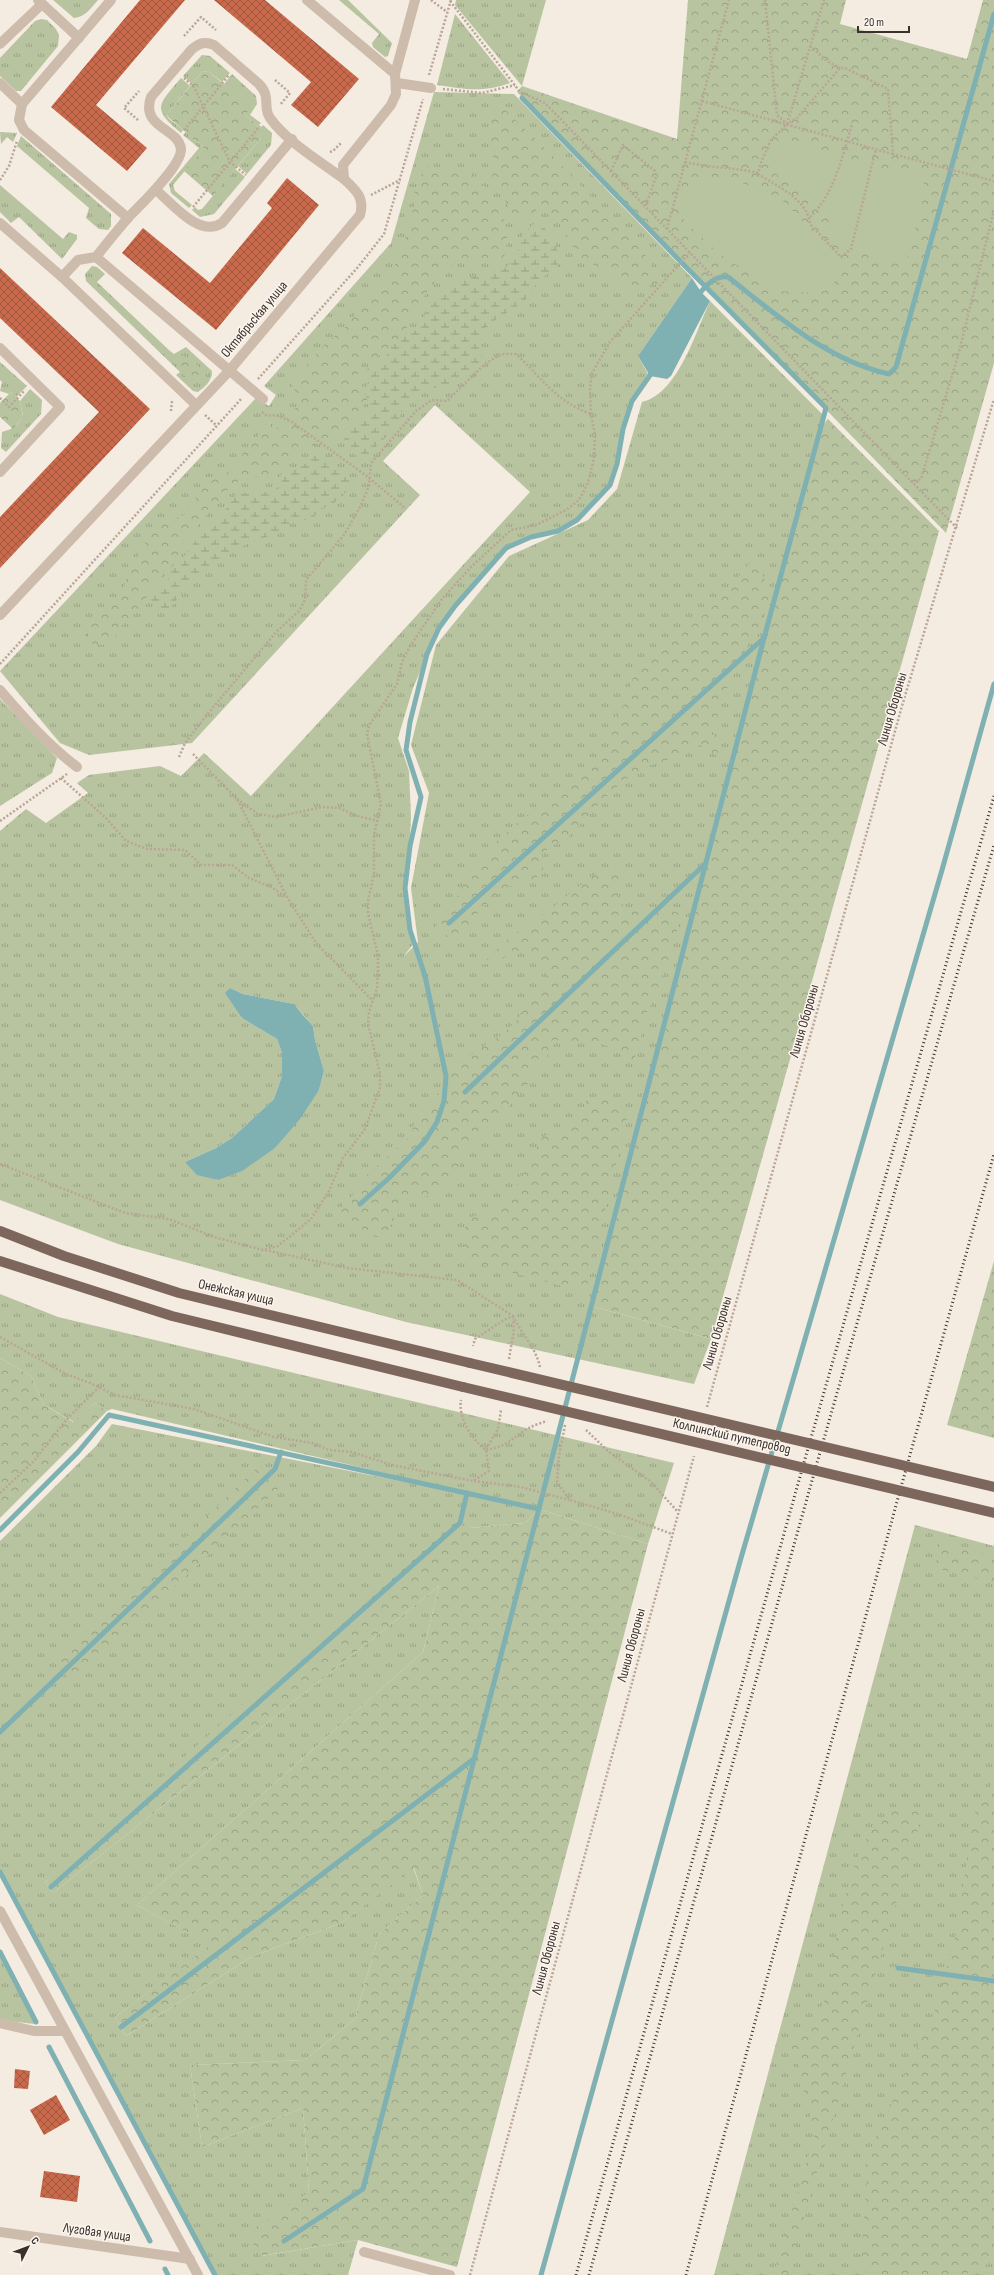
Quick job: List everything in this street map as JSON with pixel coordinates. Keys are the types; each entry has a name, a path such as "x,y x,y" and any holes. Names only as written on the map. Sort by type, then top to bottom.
{"main road":[{"name":"Онежская улица","path":"0,1231 64,1256 179,1293 470,1363"},
{"name":"Колпинский путепровод","path":"0,1261 172,1316 994,1513"},
{"name":"Колпинский путепровод","path":"470,1363 994,1487"}],"street":[{"path":"112,0 22,104 19,120 24,130 128,218"},
{"path":"307,0 396,78 431,88"},
{"path":"344,179 343,165 391,105 396,94 396,78 415,0"},
{"path":"0,44 40,2 79,38"},
{"path":"62,277 78,260 96,257 128,218 156,190 180,156 181,148 176,140 154,120 149,113 148,105 151,97 192,49 199,44 207,42 214,45 265,90 268,116 292,139 344,179 361,198"},
{"path":"0,83 22,104"},
{"path":"156,190 197,224 206,228 215,227 222,222 292,139"},
{"name":"Октябрьская улица","path":"0,615 229,371 360,215 363,206 361,198"},
{"path":"0,223 62,277 196,405"},
{"path":"96,257 229,371 264,399"},
{"path":"0,348 60,407 0,472"},
{"path":"0,690 27,721 62,755 77,767"},
{"path":"0,1911 198,2275"},
{"path":"0,2023 34,2031 64,2031"},
{"name":"Луговая улица","path":"0,2232 190,2260"},
{"path":"364,2252 450,2275"}],"path":[{"path":"431,0 447,12"},
{"path":"667,229 730,0"},
{"path":"765,0 777,115 787,124"},
{"path":"787,124 824,0"},
{"path":"450,2 520,92 546,103 726,291 957,528"},
{"path":"810,46 827,61 840,68 846,68 888,89 893,154"},
{"path":"176,140 237,65"},
{"path":"758,174 762,160 771,140 787,124 797,118 840,68"},
{"path":"174,70 194,86 230,162 255,183"},
{"path":"431,88 482,93 514,85"},
{"path":"702,101 994,182"},
{"path":"186,215 268,116"},
{"path":"810,217 821,207 847,141 852,124"},
{"path":"0,180 9,166 19,135 24,130"},
{"path":"324,152 333,151 343,141"},
{"path":"611,171 623,145 655,171 656,177 645,207"},
{"path":"685,162 707,167 737,168 758,174 797,200 810,217 810,224 841,257 850,249 876,149"},
{"path":"361,198 400,180"},
{"path":"911,481 921,479 959,352 994,210"},
{"path":"263,1250 278,1246 311,1219 328,1192 344,1158 371,1118 380,1088 380,1074 368,1023 369,1012 377,988 378,956 368,913 368,901 374,874 374,835 381,804 367,734 370,724 397,684 402,662 427,620 471,567 510,530 536,525 566,510 579,500 588,483 594,458 595,435 591,414 592,373 599,358 610,342 690,252"},
{"path":"179,757 185,743 210,711 277,631 299,611 305,600 306,580 344,535 369,486 368,477 371,463 416,411 432,400 447,401 485,364 501,354 516,354 532,368 543,383 573,407 591,414"},
{"path":"0,398 9,408 34,381"},
{"path":"244,396 249,400"},
{"name":"Линия Обороны","path":"706,1409 900,714 957,528 994,399"},
{"path":"258,409 267,416 276,414 292,422 368,477 406,510"},
{"path":"193,754 237,799 258,814 276,817 322,807 339,808 358,816 378,820"},
{"path":"0,821 77,767"},
{"path":"61,778 106,818 126,841 147,849 185,850 201,865 232,865 249,878 287,897"},
{"path":"237,799 287,897 316,943 373,1001"},
{"path":"0,1164 125,1214 169,1219 214,1237 263,1250 347,1268 457,1280 513,1316 504,1320 475,1339 473,1346"},
{"path":"0,1336 66,1374 115,1395 194,1409 274,1437 312,1443 329,1450 352,1452 392,1465 474,1481 521,1487 618,1514 672,1534"},
{"path":"0,1493 33,1462 66,1420 99,1387"},
{"path":"460,1400 459,1409 476,1442 486,1450 489,1461 489,1471 474,1481"},
{"path":"566,1421 559,1457 557,1482 570,1500"},
{"path":"580,1426 609,1452 650,1481 678,1512"},
{"name":"Линия Обороны","path":"470,2275 694,1455"}],"green space":[{"path":"53,0 98,0 85,14 74,18"},
{"path":"339,0 348,0 392,43 388,56 385,57 373,47 372,43 379,34"},
{"path":"456,0 546,0 522,86 455,5"},
{"path":"688,0 846,0 840,24 967,59 983,0 994,0 994,363 946,533 517,92 522,86 677,139"},
{"path":"455,14 510,83 482,89 465,89 437,85"},
{"path":"41,19 47,20 56,29 59,35 58,46 21,91 16,91 0,76 0,58 35,21"},
{"path":"202,55 210,56 230,73 222,82 208,71 202,72 192,84 183,76"},
{"path":"208,71 249,105 250,109 245,115 262,129 261,138 213,196 184,171 204,148 168,117 167,114 202,72"},
{"path":"232,74 256,96 257,104 250,115 261,123 258,126 245,115 224,84"},
{"path":"181,78 190,86 167,114 168,118 183,130 181,133 165,118 161,106 167,94"},
{"path":"434,92 514,94 692,278 638,356 648,374 632,401 623,429 617,464 610,485 577,520 558,531 531,537 506,548 455,606 439,628 413,688 398,738 409,771 411,818 406,895 414,943 403,957 418,942 411,888 429,793 411,745 436,645 509,556 588,520 617,489 642,402 655,397 666,387 676,374 692,344 710,301 823,415 591,1306 711,1339 694,1384 406,1322 118,1244 0,1200 0,831 26,809 46,823 88,793 77,783 89,775 160,766 181,776 204,753 251,796 530,492 435,405 383,461 420,495 192,743 89,755 60,743 0,671 256,398 269,406 276,395 264,386 391,243","holes":["230,988 243,994 294,1004 313,1026 315,1040 324,1071 319,1090 275,1148 217,1180 185,1162 216,1148 232,1138 274,1099 282,1076 282,1053 277,1039 242,1018"]},
{"path":"503,108 548,151 643,251 656,271 659,283 630,291 611,274 578,256 561,225 545,210 538,208 533,214 521,219 513,215 492,176 496,170 489,135 493,114"},
{"path":"263,125 272,133 271,145 247,174 238,166 261,138 260,128"},
{"path":"0,132 17,133 13,142 7,137 1,144"},
{"path":"186,132 204,148 173,185 175,191 192,205 189,208 171,193 169,184 199,148 183,135"},
{"path":"21,136 111,214 111,226 108,230 99,229 86,218 89,208 17,146"},
{"path":"782,142 795,143 896,172 907,170 919,175 926,189 907,259 902,263 897,264 865,251 854,251 839,243 830,234 828,215 818,204 779,177 773,169 769,157 770,153 774,144"},
{"path":"429,166 448,170 457,168 466,170 476,177 484,186 499,208 504,219 507,242 504,257 493,262 458,261 444,271 429,288 402,336 383,354 364,362 357,375 369,399 358,412 355,419 340,434 325,442 304,448 265,477 247,476 232,485 181,546 177,560 158,580 142,604 123,624 112,641 107,645 93,644 87,639 87,628 94,618 123,593 127,575 147,540 164,523 184,515 206,484 237,467 245,449 257,438 269,420 272,431 282,425 298,405 297,395 291,383 325,344 349,324 360,306 392,276 398,252 405,238 416,199 414,193"},
{"path":"235,169 245,177 214,214 200,217 192,210 195,207 198,210 202,209"},
{"path":"707,176 740,182 781,199 842,262 836,280 829,289 818,293 777,291 717,252 684,220 680,206 688,189"},
{"path":"0,185 63,239 69,232 77,235 77,239 62,259 19,217 11,223 0,212"},
{"path":"535,223 541,223 556,246 558,258 555,272 540,280 523,302 482,331 479,335 478,342 485,364 476,372 448,388 427,388 405,403 398,422 384,439 363,459 350,452 343,441 350,431 372,415 365,393 370,374 367,369 382,361 390,348 405,332 419,330 428,306 451,286 471,277 494,273 507,266 518,255 520,240 527,230"},
{"path":"92,266 97,267 105,274 97,282 170,351 174,354 186,347 212,371 212,375 208,383 203,388 198,392 193,391 176,375 180,372 86,281 85,274"},
{"path":"180,355 191,360 200,368 205,374 203,380 193,383 183,374 176,361"},
{"path":"0,362 27,386 16,397 11,392 9,394 0,391 2,382 0,380"},
{"path":"30,389 42,400 41,414 6,452 1,448 2,432 17,425 23,416 20,401"},
{"path":"11,392 20,401 23,417 13,429 0,417 0,403"},
{"path":"828,419 939,531 711,1339 591,1306 821,427"},
{"path":"309,451 352,480 350,487 340,499 319,511 312,519 289,524 280,533 250,542 206,568 189,583 169,610 162,610 147,596 166,585 174,564 183,558 201,533 224,512 237,493 262,493 274,490 282,482 280,475 311,462"},
{"path":"756,559 766,583 768,599 761,623 747,646 719,706 717,722 713,731 719,757 700,745 674,758 642,769 610,793 564,842 555,844 542,853 543,872 530,883 508,887 498,893 478,912 475,920 459,937 453,940 436,927 439,916 450,909 473,868 500,838 536,808 552,799 590,763 613,746 611,723 625,703 633,678 717,603 749,564"},
{"path":"0,699 57,758 52,773 0,806"},
{"path":"619,867 621,878 615,889 619,900 627,910 668,908 678,913 680,922 656,996 643,1019 641,1037 635,1055 636,1064 607,1046 596,1042 552,1040 547,1057 533,1073 528,1084 514,1099 500,1120 480,1139 458,1150 460,1171 443,1187 425,1197 409,1199 394,1218 388,1233 381,1239 346,1221 341,1212 343,1203 351,1198 355,1190 368,1174 411,1136 415,1119 446,1084 446,1076 454,1065 463,1063 469,1056 504,1033 517,1020 526,1006 552,986 541,965 529,951 517,953 481,965 509,938 556,905 576,888 600,872"},
{"path":"598,1096 606,1099 627,1118 586,1292 471,1262 460,1236 471,1217 498,1209 518,1184 524,1165 544,1136 576,1125 587,1099"},
{"path":"994,1261 994,1438 947,1425"},
{"path":"0,1294 58,1317 674,1463 648,1544 539,1509 525,1523 470,1528 45,1882 53,1893 439,1586 423,1652 137,1905 211,1945 115,2017 126,2036 251,1957 341,1923 413,1867 423,1895 379,1934 355,2019 305,2060 190,2065 202,2147 303,2108 309,2192 261,2256 358,2240 348,2275 215,2275 0,1870 0,1541 96,1446 112,1424 521,1505 112,1409 107,1411 95,1403 74,1422 44,1405 31,1376 0,1358"},
{"path":"0,1358 31,1376 44,1405 73,1422 95,1403 107,1411 0,1518"},
{"path":"258,1467 279,1488 73,1683 54,1662"},
{"path":"539,1509 648,1544 457,2267 358,2240 260,2256 247,2233 309,2192 303,2108 202,2147 190,2065 305,2060 355,2019 379,1934 423,1895 414,1868 341,1923 251,1957 126,2036 115,2017 210,1945 137,1905 423,1652 439,1586 53,1893 45,1882 448,1520 470,1528 525,1523"},
{"path":"915,1525 994,1546 994,2275 714,2275"},
{"path":"940,1543 994,1556 994,1583 935,1568"},
{"path":"994,1780 994,2261 963,2275 871,2275 861,2258 869,2152 936,2008 957,1930 973,1816"},
{"path":"894,1810 923,1812 787,2275 773,2275 815,2133 790,2041 814,2020 830,1990 838,1921 856,1861 870,1831"},
{"path":"0,1956 35,2024 0,2020"}],"water":[{"path":"692,278 701,292 710,301 671,376 667,379 650,376 638,356"},
{"path":"230,988 243,994 294,1004 313,1026 315,1040 324,1071 319,1090 300,1119 275,1148 242,1171 218,1180 197,1175 185,1162 216,1148 232,1138 274,1099 282,1076 282,1053 277,1039 242,1018 225,993"}],"building":[{"path":"140,0 185,0 96,105 147,148 127,171 51,107"},
{"path":"214,0 265,0 359,79 318,127 291,105 311,82"},
{"path":"287,178 319,205 216,330 122,253 143,228 210,283 272,208 267,203"},
{"path":"0,268 150,409 0,568 0,517 99,412 0,318"},
{"path":"15,2069 30,2071 28,2089 14,2088"},
{"path":"56,2095 70,2120 44,2135 30,2110"},
{"path":"44,2171 80,2176 77,2202 40,2197"}],"waterway":[{"path":"697,297 710,282 719,278 728,277 804,335 844,358 889,374 896,367 994,14"},
{"path":"522,98 680,261"},
{"path":"284,2241 363,2189 764,638 826,408 682,263"},
{"path":"360,1204 389,1178 425,1141 437,1122 444,1101 446,1076 425,976 410,930 405,888 410,846 421,797 406,750 410,722 427,654 439,628 455,606 506,548 531,537 558,531 577,520 610,485 617,464 623,429 632,401 653,371"},
{"path":"449,923 764,638"},
{"path":"541,2275 741,1558 942,870 994,684"},
{"path":"465,1092 705,864"},
{"path":"0,1530 78,1452 109,1415 539,1509"},
{"path":"0,1732 275,1469 281,1452"},
{"path":"51,1887 460,1523 467,1493"},
{"path":"121,2027 475,1758"},
{"path":"0,1872 215,2275"},
{"path":"0,1952 36,2022"},
{"path":"898,1968 994,1981"},
{"path":"49,2047 150,2241"},
{"path":"165,2269 168,2275"}],"railway":[{"path":"576,2275 803,1466 994,796"},
{"path":"589,2275 815,1470 994,845"},
{"path":"686,2275 898,1498 994,1154"}]}
